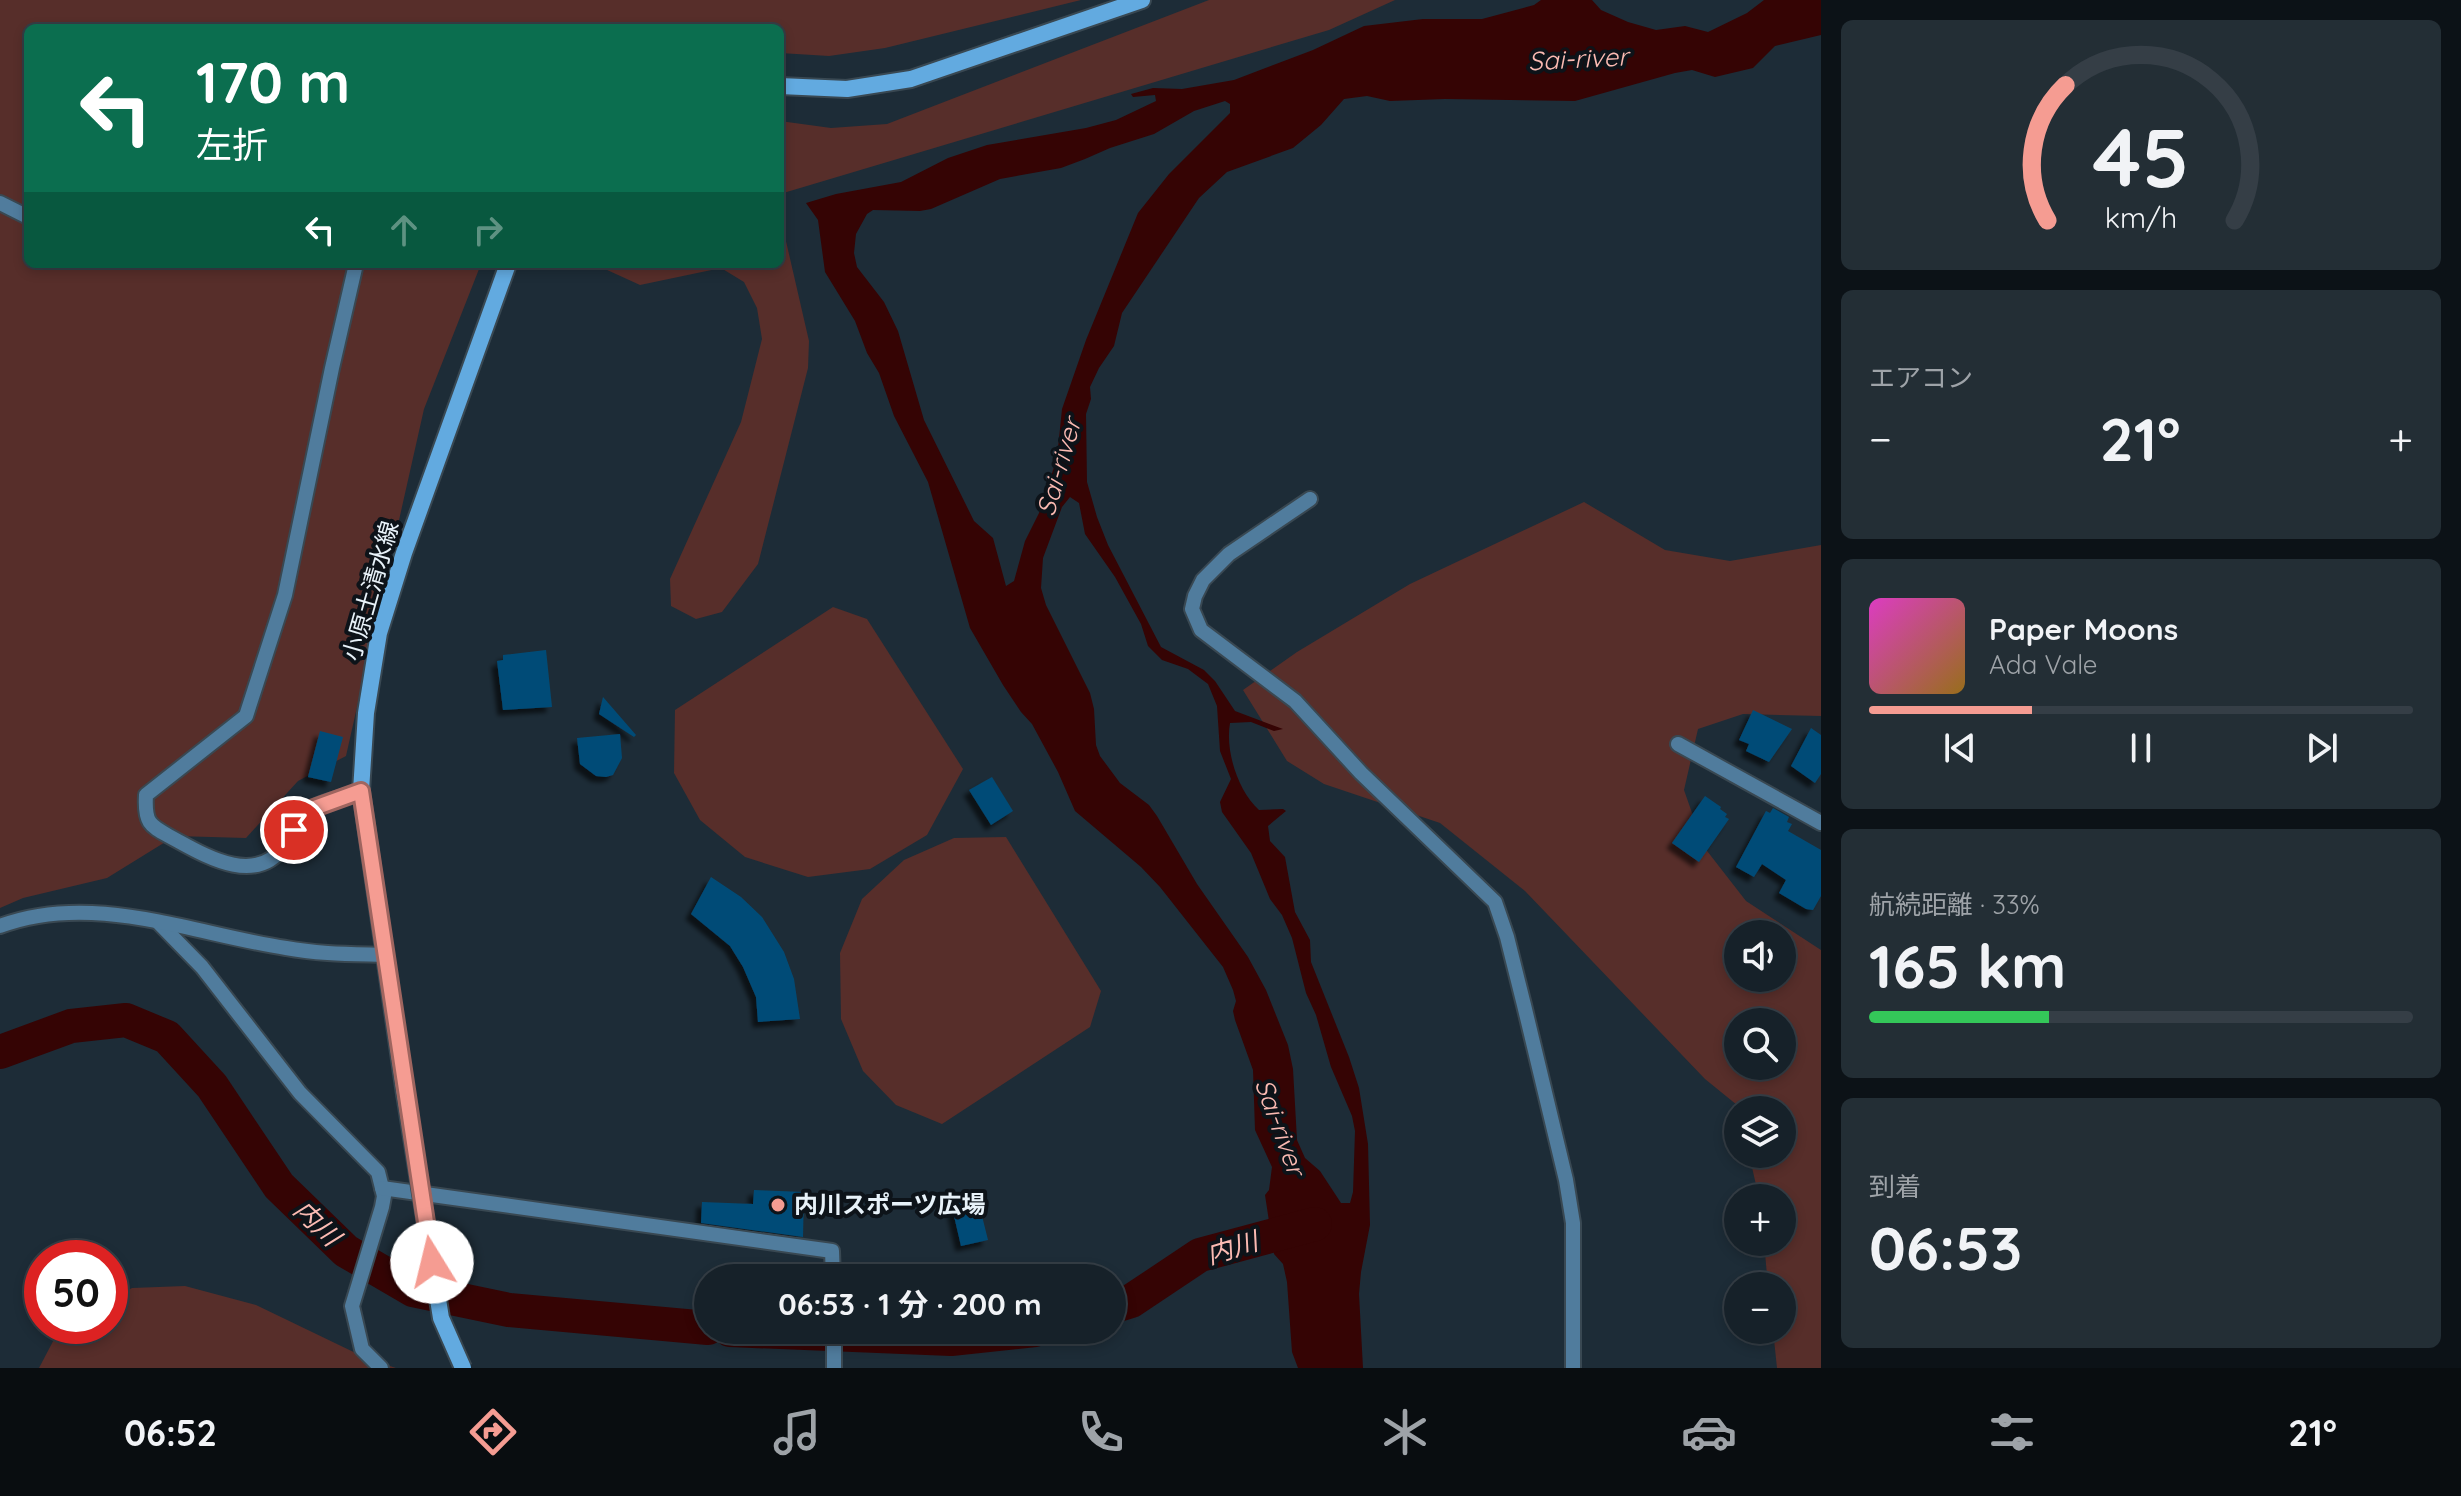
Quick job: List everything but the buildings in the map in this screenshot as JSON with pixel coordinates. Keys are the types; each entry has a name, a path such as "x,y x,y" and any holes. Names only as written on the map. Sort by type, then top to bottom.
{"main road":[{"path":"784,86 847,89 911,79 1142,0"},
{"name":"小原土清水線","path":"463,1368 441,1318 361,791 366,713 379,633 409,538 507,268"}],"street":[{"path":"0,203 24,215"},
{"path":"355,268 285,595 246,716 146,795 145,813 147,821 162,832 202,854 239,868 267,861 281,850 306,811 361,791"},
{"path":"1310,499 1229,554 1203,580 1192,609 1201,630 1295,701 1361,773 1495,902 1528,1019 1573,1223 1573,1368"},
{"path":"1678,744 1821,823"},
{"path":"0,926 12,921 69,912 101,912 286,948 384,955"},
{"path":"159,923 202,967 300,1093 378,1172 384,1196 382,1207 352,1306 362,1349 381,1368"},
{"path":"382,1188 832,1251 833,1264"},
{"path":"834,1344 834,1368"}],"shaded area":[{"path":"0,0 1081,0 885,48 829,56 784,53 784,24 24,24 24,268 479,268 424,409 346,756 298,781 246,838 175,836 107,878 23,898 0,908"},
{"path":"1209,0 1395,0 1329,30 784,193 784,122 831,128 887,124"},
{"path":"784,232 809,341 808,368 758,564 722,612 696,619 671,606 670,579 741,422 762,339 757,308 744,282 721,268 784,268"},
{"path":"603,268 721,268 640,285"},
{"path":"1584,502 1665,550 1730,561 1821,545 1821,716 1743,714 1698,729 1684,790 1704,847 1746,901 1775,920 1724,920 1724,992 1796,992 1796,934 1821,950 1821,1368 1777,1368 1774,1344 1796,1344 1796,1272 1767,1272 1765,1256 1796,1256 1796,1184 1756,1184 1752,1168 1796,1168 1796,1096 1726,1096 1705,1079 1525,891 1440,823 1324,784 1287,761 1243,690 1297,652 1410,584"},
{"path":"833,607 867,619 963,769 927,835 870,869 808,877 745,857 700,820 674,773 675,710"},
{"path":"1006,837 1101,991 1090,1027 942,1124 896,1105 863,1071 841,1019 840,953 862,899 904,860 954,838"},
{"path":"185,1286 256,1305 366,1358 396,1368 39,1368 52,1344 128,1344 128,1290"}],"water":[{"name":"Sai-river","path":"1541,0 1592,0 1601,10 1656,30 1685,26 1708,32 1747,13 1764,0 1821,0 1821,35 1775,46 1753,68 1715,77 1692,70 1675,73 1575,101 1390,101 1367,96 1344,99 1321,125 1293,148 1227,172 1199,198 1122,313 1114,346 1090,387 1091,399 1086,414 1087,482 1108,545 1161,647 1204,670 1235,711 1283,729 1274,731 1251,722 1230,723 1231,758 1239,782 1259,810 1286,811 1268,826 1270,841 1285,857 1295,912 1310,940 1311,962 1359,1088 1368,1144 1370,1225 1359,1294 1363,1368 1298,1368 1292,1352 1287,1282 1283,1264 1274,1254 1265,1195 1269,1190 1272,1167 1255,1130 1253,1070 1235,1020 1233,990 1223,967 1160,887 1075,811 1032,724 1003,685 970,628 928,482 894,416 879,373 867,353 855,321 825,272 818,220 806,203 901,182 948,158 987,145 1116,120 1156,101 1155,95 1133,97 1131,94 1153,88 1182,89 1234,80 1313,50 1364,26 1423,19 1482,19 1534,5","holes":["1225,101 1230,104 1230,113 1169,174 1138,213 1086,340 1062,409 1057,458 1039,513 1025,541 1014,581 1006,586 993,538 974,521 924,420 898,331 884,302 857,267 854,253 856,234 867,214 873,210 931,209 1000,179 1061,168 1154,134 1194,111","1070,497 1079,503 1085,534 1115,577 1141,624 1148,646 1162,660 1188,669 1208,684 1217,706 1220,751 1231,779 1220,802 1222,812 1251,853 1270,899 1282,915 1292,938 1306,993 1316,1015 1331,1067 1352,1116 1355,1131 1350,1203 1341,1203 1320,1171 1305,1158 1297,1140 1293,1069 1288,1045 1266,990 1248,957 1197,884 1149,805 1120,783 1100,756 1090,693 1046,605 1041,588 1043,558 1062,507"]}],"waterway":[{"name":"内川","path":"0,1052 71,1026 126,1020 167,1037 212,1086 279,1186 346,1251 413,1290 509,1310 694,1327"},
{"name":"内川","path":"1126,1303 1200,1255 1315,1224"}],"place":[{"name":"内川スポーツ広場","path":"778,1205"}],"route":[{"path":"294,830 306,811 361,791 432,1262"}]}
